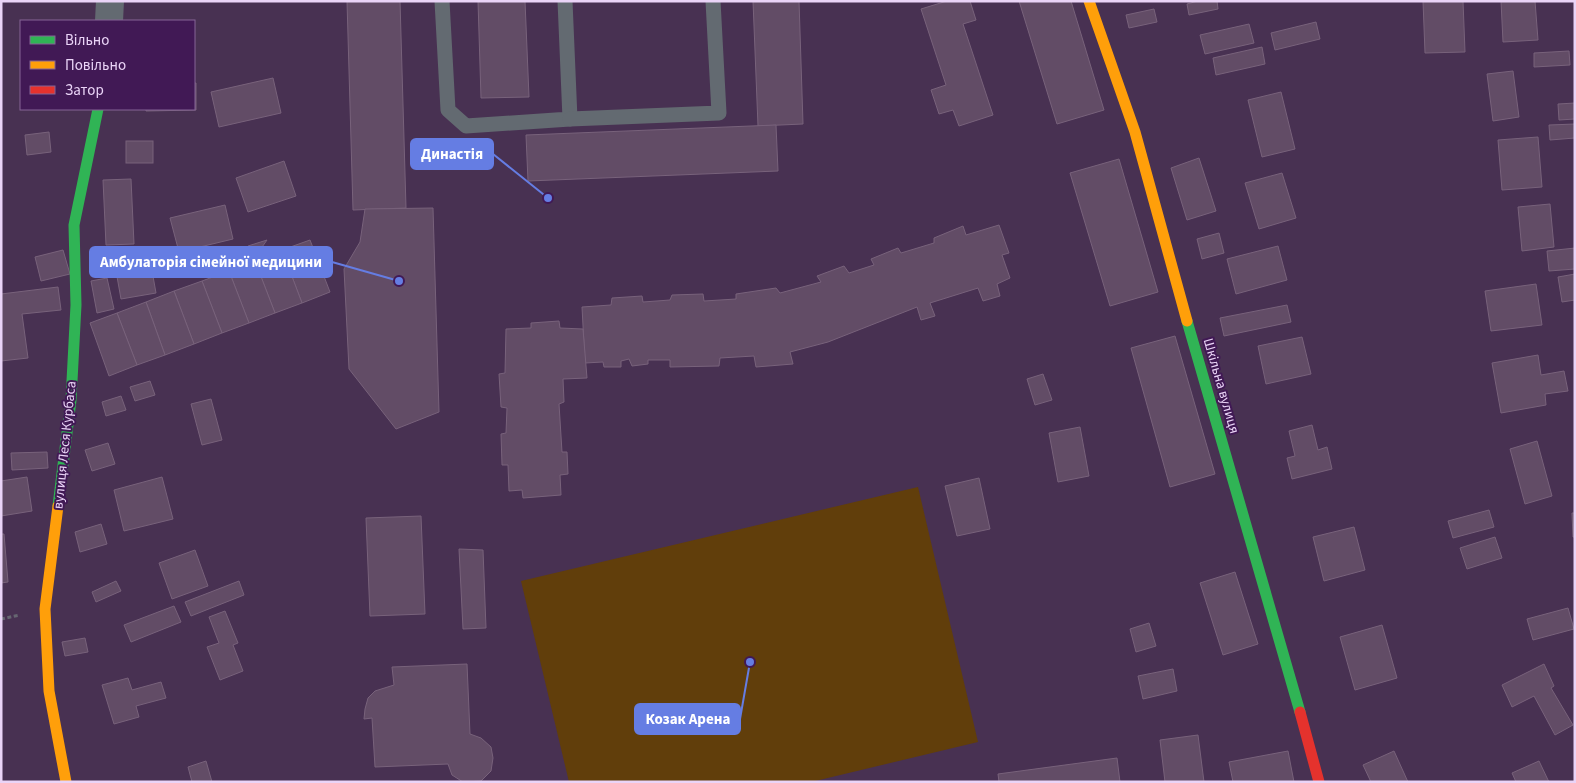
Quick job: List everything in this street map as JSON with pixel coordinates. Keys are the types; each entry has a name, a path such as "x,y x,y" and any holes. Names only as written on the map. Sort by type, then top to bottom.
{"street":[{"path":"109,20 110,1"},
{"name":"Шкільна вулиця","path":"1090,1 1135,132 1184,312 1319,782"},
{"name":"вулиця Леся Курбаса","path":"66,782 50,691 45,609 71,400 76,305 74,226 98,110"}],"lane":[{"path":"442,1 448,110 466,126 720,113 713,1"},
{"path":"566,1 570,120"}],"shaded area":[{"path":"918,487 978,742 811,782 569,782 521,581"}],"building":[{"path":"347,1 400,1 406,208 353,210"},
{"path":"478,1 525,1 529,97 481,98"},
{"path":"753,1 799,1 803,124 758,126"},
{"path":"947,1 970,1 976,20 963,24 993,115 959,126 953,110 939,114 931,90 946,85 921,9"},
{"path":"1019,1 1071,1 1104,110 1057,124"},
{"path":"1198,1 1217,1 1218,9 1189,15 1187,4"},
{"path":"1423,1 1463,1 1465,52 1425,53"},
{"path":"1501,1 1535,1 1538,40 1503,42"},
{"path":"1154,9 1157,22 1129,28 1126,15"},
{"path":"1316,22 1320,39 1275,50 1271,33"},
{"path":"1249,24 1254,43 1205,54 1200,35"},
{"path":"1262,47 1265,64 1216,75 1213,58"},
{"path":"1569,51 1570,65 1534,67 1534,53"},
{"path":"1513,71 1519,117 1493,121 1487,74"},
{"path":"273,78 281,113 219,127 211,92"},
{"path":"196,83 196,110 146,111 195,110"},
{"path":"1281,92 1295,149 1262,157 1248,100"},
{"path":"1575,103 1575,119 1559,120 1558,104"},
{"path":"1575,124 1575,138 1550,140 1549,125"},
{"path":"776,125 778,171 528,181 526,135"},
{"path":"49,132 51,152 27,155 25,135"},
{"path":"1538,137 1542,187 1502,190 1498,140"},
{"path":"126,141 153,141 153,163 126,163"},
{"path":"1199,158 1216,211 1187,220 1171,168"},
{"path":"1119,159 1158,292 1110,306 1070,173"},
{"path":"284,161 296,196 248,212 236,178"},
{"path":"1282,173 1296,218 1259,229 1245,183"},
{"path":"131,179 134,244 106,245 103,180"},
{"path":"1550,204 1554,247 1522,251 1518,207"},
{"path":"225,205 233,239 179,252 170,218"},
{"path":"433,208 439,412 396,429 349,369 344,269 360,242 365,209"},
{"path":"999,225 1009,253 1002,255 1010,278 997,284 1000,296 983,301 978,288 930,303 935,316 921,320 917,307 828,342 790,352 793,364 756,367 754,356 720,358 719,366 670,367 670,360 648,360 648,364 632,366 629,359 621,361 621,367 604,367 603,362 585,363 582,307 611,305 612,298 642,296 643,302 670,300 672,295 703,294 704,301 736,299 736,294 776,288 780,293 821,282 817,276 844,266 849,273 874,265 871,259 898,248 901,253 934,243 934,238 963,226 966,235"},
{"path":"1219,233 1224,253 1202,259 1197,239"},
{"path":"267,240 253,260 248,246"},
{"path":"310,240 330,292 302,303 282,250"},
{"path":"1278,246 1287,280 1236,294 1227,259"},
{"path":"1575,248 1575,269 1549,271 1547,251"},
{"path":"63,250 70,274 41,281 35,257"},
{"path":"282,250 302,303 275,313 255,261"},
{"path":"255,261 275,313 249,323 229,271"},
{"path":"151,265 156,293 121,299 116,271"},
{"path":"229,271 249,323 222,333 202,281"},
{"path":"1575,274 1575,300 1562,302 1558,277"},
{"path":"107,278 114,309 97,313 91,281"},
{"path":"202,281 222,333 194,344 174,291"},
{"path":"1536,284 1542,325 1491,331 1485,291"},
{"path":"58,287 61,310 22,314 28,358 1,361 1,294"},
{"path":"174,291 194,344 165,355 146,302"},
{"path":"146,302 165,355 137,365 117,313"},
{"path":"1287,305 1291,322 1224,336 1220,318"},
{"path":"117,313 137,365 109,376 90,323"},
{"path":"559,321 560,328 583,329 587,378 563,379 564,402 559,404 562,452 567,452 568,474 560,475 561,495 523,498 522,490 509,491 508,465 502,465 501,434 506,433 507,408 501,407 499,374 505,373 506,329 531,328 531,323"},
{"path":"1175,336 1215,474 1170,487 1131,348"},
{"path":"1302,337 1311,374 1266,384 1258,346"},
{"path":"1538,355 1541,375 1564,371 1568,391 1545,394 1546,405 1501,413 1492,363"},
{"path":"1043,374 1052,400 1035,405 1027,379"},
{"path":"150,381 155,395 135,401 130,387"},
{"path":"121,396 126,410 106,416 102,402"},
{"path":"211,399 222,440 202,445 191,404"},
{"path":"1312,425 1318,450 1327,447 1332,469 1292,479 1287,458 1295,456 1289,431"},
{"path":"1080,427 1089,476 1058,482 1049,433"},
{"path":"1537,441 1552,496 1525,504 1510,449"},
{"path":"108,443 115,464 92,471 85,450"},
{"path":"47,452 48,468 12,470 11,453"},
{"path":"27,477 32,511 1,516 1,481"},
{"path":"162,477 173,519 124,531 114,490"},
{"path":"979,478 990,529 957,536 945,486"},
{"path":"1489,510 1494,527 1453,538 1448,521"},
{"path":"1572,513 1575,513 1575,537 1573,537"},
{"path":"421,516 425,614 370,616 366,518"},
{"path":"101,524 107,544 80,552 75,532"},
{"path":"1354,527 1365,570 1324,581 1313,537"},
{"path":"1,534 4,534 8,582 1,583"},
{"path":"1495,537 1502,558 1467,569 1460,548"},
{"path":"459,549 483,550 486,628 463,629"},
{"path":"195,550 208,586 172,599 159,563"},
{"path":"1235,572 1258,644 1223,655 1200,583"},
{"path":"116,581 121,591 96,602 92,592"},
{"path":"239,581 244,595 191,616 185,602"},
{"path":"174,606 181,622 131,642 124,625"},
{"path":"1568,608 1574,629 1533,640 1527,619"},
{"path":"225,611 238,643 233,645 243,671 220,680 207,647 219,643 209,617"},
{"path":"1149,623 1156,646 1136,652 1130,629"},
{"path":"1382,625 1397,678 1355,690 1340,637"},
{"path":"85,638 88,652 65,656 62,642"},
{"path":"467,664 470,734 481,738 491,747 493,758 491,771 481,781 463,782 452,775 448,764 375,767 372,718 364,719 365,709 368,698 375,691 394,685 392,667"},
{"path":"1544,664 1554,686 1551,688 1573,725 1555,735 1534,696 1512,707 1502,685"},
{"path":"1173,669 1177,691 1143,699 1138,676"},
{"path":"128,678 132,690 161,682 166,698 136,706 139,717 114,724 102,685"},
{"path":"1198,735 1204,782 1165,782 1160,740"},
{"path":"1288,751 1294,782 1233,782 1229,762"},
{"path":"1394,751 1408,782 1371,782 1363,765"},
{"path":"1117,758 1120,782 999,782 998,774"},
{"path":"206,761 212,782 192,782 188,767"},
{"path":"1539,761 1549,782 1516,782 1512,773"}],"traffic: fast":[{"path":"58,506 71,400 76,305 74,225 98,110"},
{"path":"1187,321 1300,712"}],"traffic: slow":[{"path":"1089,1 1135,132 1187,321"},
{"path":"58,506 45,609 49,691 66,782"}],"traffic: jam":[{"path":"1300,712 1319,782"}],"place":[{"name":"Династiя","path":"548,198"},
{"name":"Амбулаторія сімейної медицини","path":"399,281"},
{"name":"Козак Арена","path":"750,662"}]}
